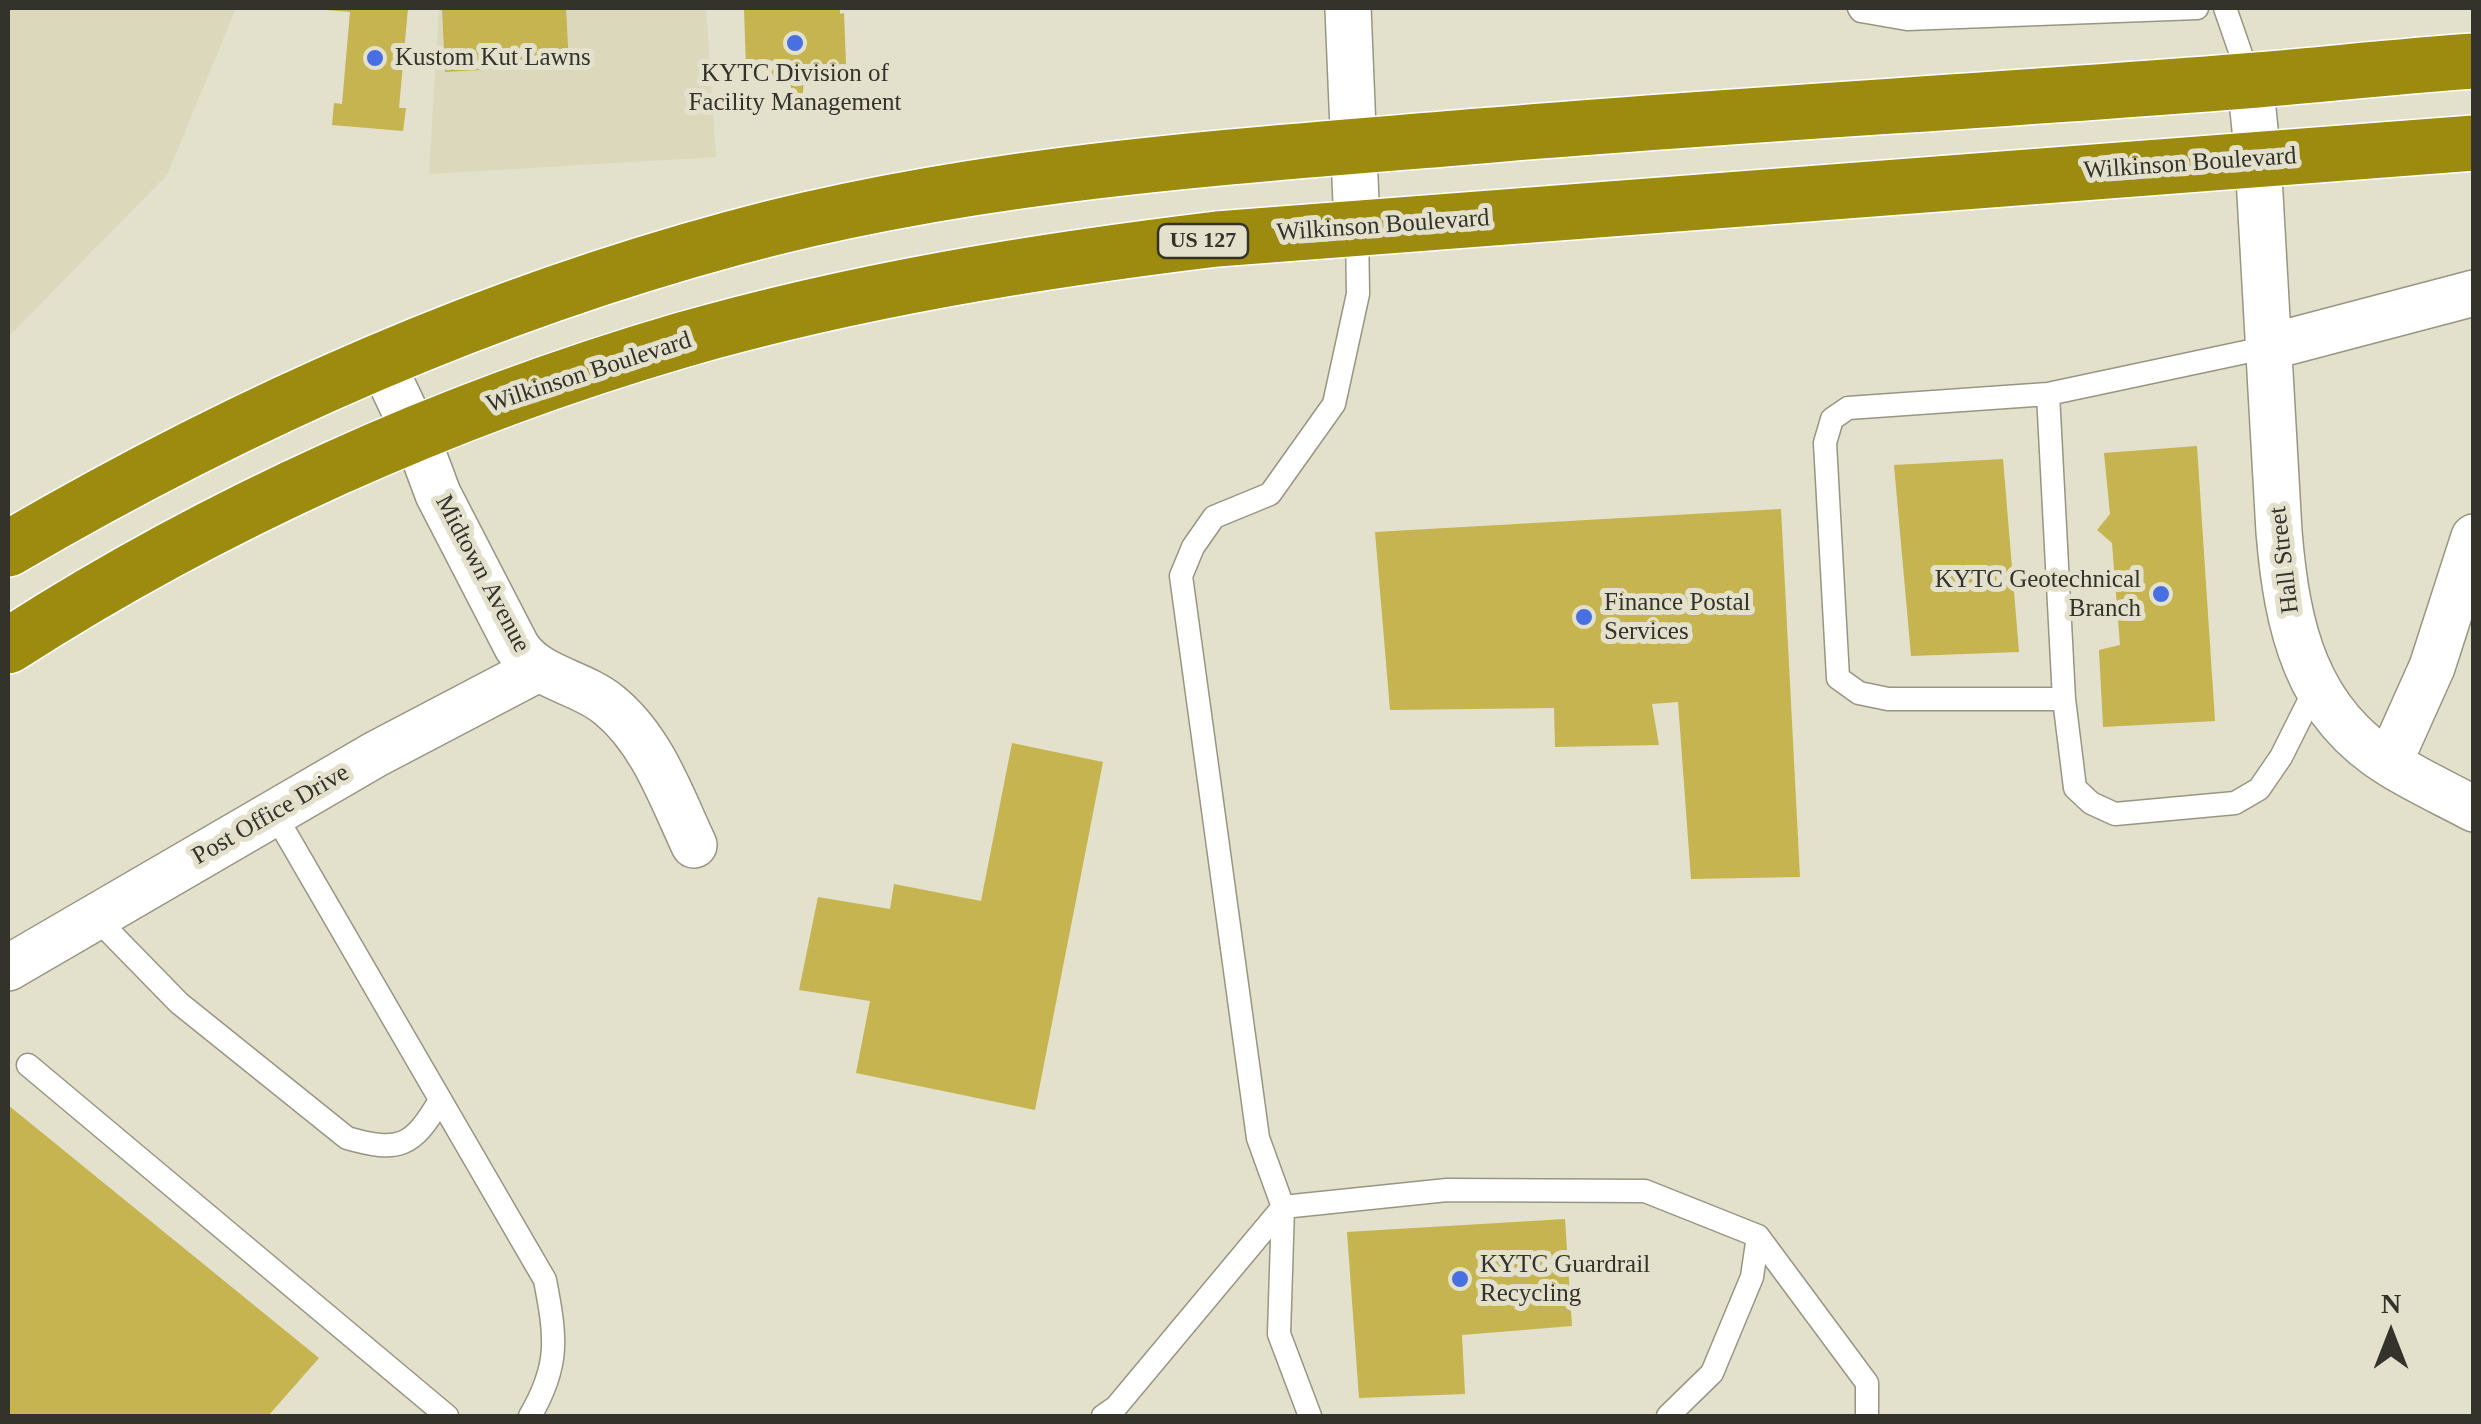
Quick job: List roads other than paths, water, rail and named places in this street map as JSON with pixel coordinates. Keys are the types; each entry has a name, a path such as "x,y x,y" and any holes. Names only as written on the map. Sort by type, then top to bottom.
{"highway":[{"path":"8,549 214,437 448,332 687,251 815,218 986,185 1075,173 1354,146 2474,61"},
{"name":"Wilkinson Boulevard","path":"8,646 102,588 193,539 286,492 416,435 579,372 893,289 1108,252 1358,227 2474,143"}],"street":[{"path":"1348,8 1358,227"},
{"name":"Hall Street","path":"2250,80 2284,593 2294,632 2316,688 2348,731 2389,763 2474,809"},
{"path":"2268,346 2474,293"},
{"name":"Midtown Avenue","path":"381,361 416,435 438,494 517,647 538,669 592,694 632,728 652,757 694,845"},
{"path":"2389,763 2432,667 2474,537"},
{"name":"Post Office Drive","path":"8,968 376,754 538,669"}],"lane":[{"path":"1860,8 1906,19 2197,8"},
{"path":"2226,8 2250,80"},
{"path":"1310,1416 1279,1334 1283,1206 1258,1138 1181,576 1193,547 1214,517 1270,494 1334,404 1358,294 1358,227"},
{"path":"2064,699 1888,699 1859,693 1838,678 1825,443 1832,418 1848,408 2048,394 2268,346"},
{"path":"2048,394 2064,699 2075,788 2091,804 2115,814 2235,803 2259,789 2281,758 2316,688"},
{"path":"274,813 545,1280 554,1329 548,1385 530,1416"},
{"path":"95,917 178,1003 347,1138 380,1148 410,1140 440,1100"},
{"path":"28,1065 447,1416"},
{"path":"1103,1416 1116,1407 1283,1206 1448,1190 1645,1191 1758,1236 1867,1383 1867,1416"},
{"path":"1668,1416 1712,1373 1752,1277 1758,1236"}],"place":[{"name":"KYTC Division of Facility Management","path":"795,43"},
{"name":"Kustom Kut Lawns","path":"375,58"},
{"name":"KYTC Geotechnical Branch","path":"2161,594"},
{"name":"Finance Postal Services","path":"1584,617"},
{"name":"KYTC Guardrail Recycling","path":"1460,1279"}]}
